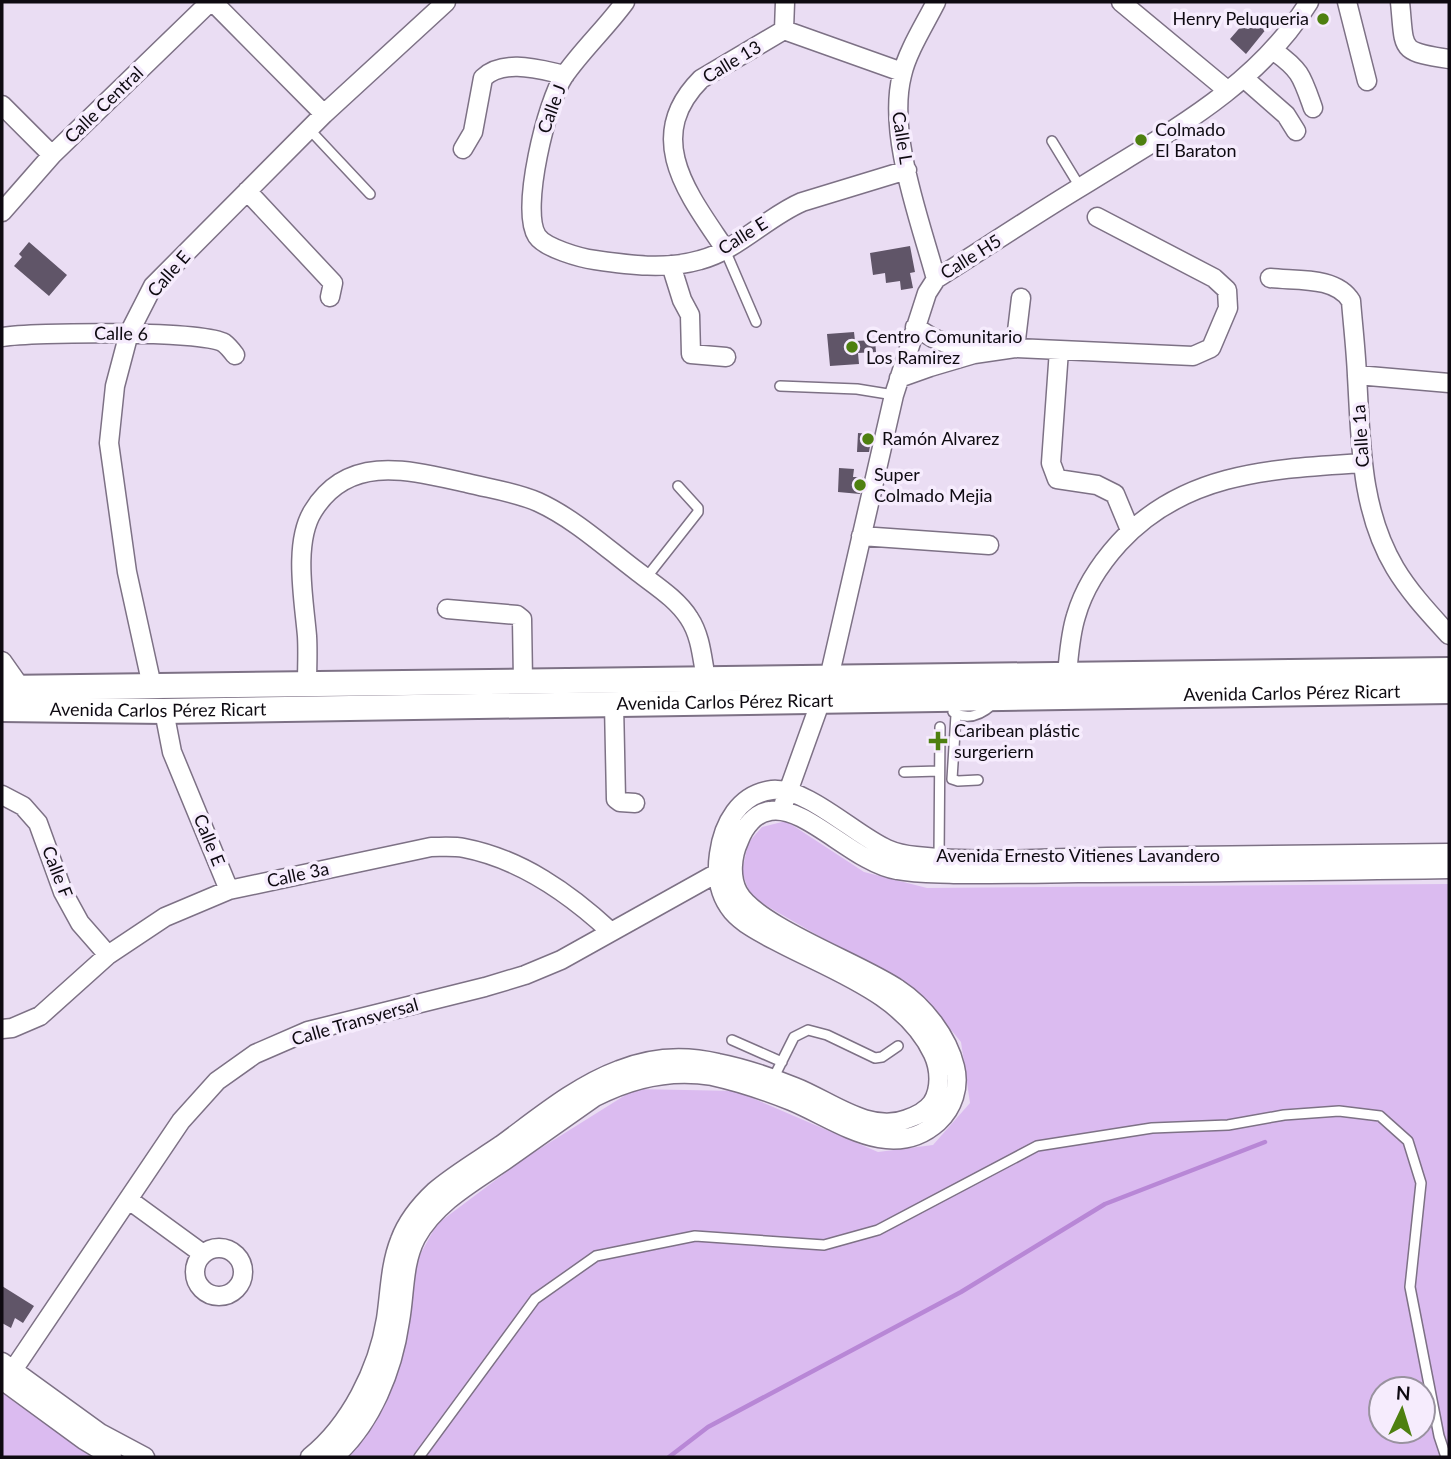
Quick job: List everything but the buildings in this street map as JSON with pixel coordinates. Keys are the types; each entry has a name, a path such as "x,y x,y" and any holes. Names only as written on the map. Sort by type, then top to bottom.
{"main road":[{"name":"Avenida Carlos Pérez Ricart","path":"12,699 152,686 1449,670"},
{"name":"Avenida Carlos Pérez Ricart","path":"12,699 164,711 819,702 950,707 1000,698 1449,691"}],"street":[{"path":"212,2 324,114"},
{"name":"Calle Central","path":"2,212 52,155 212,2"},
{"name":"Calle E","path":"152,686 127,572 109,443 115,386 129,333 153,286 324,114 446,2"},
{"name":"Calle J","path":"537,236 532,221 535,179 541,135 550,104 565,75 625,2"},
{"path":"785,2 784,30 902,72"},
{"name":"Calle L","path":"936,2 902,72 897,103 898,136 936,279"},
{"path":"1121,2 1227,90"},
{"name":"Calle H5","path":"782,809 786,791 829,678 897,387 927,293 936,279 1188,121 1245,79 1274,51 1309,2"},
{"path":"1347,2 1367,81"},
{"path":"1400,2 1404,42 1410,51 1449,59"},
{"name":"Calle 13","path":"725,249 686,190 673,155 673,135 678,113 701,79 784,30"},
{"path":"1274,51 1293,64 1302,78 1313,108"},
{"path":"463,149 473,132 483,78 490,72 507,68 532,68 565,75"},
{"path":"1245,79 1286,115 1296,131"},
{"path":"2,105 52,155"},
{"name":"Calle E","path":"537,236 559,250 585,258 632,265 671,265 702,260 725,249 794,205 907,170"},
{"path":"247,191 332,282 330,297"},
{"path":"897,387 930,366 974,354 1015,348 1193,356 1211,348 1228,308 1227,290 1214,278 1097,216"},
{"path":"671,265 682,300 690,315 691,354 726,357"},
{"name":"Calle 1a","path":"1270,278 1331,284 1345,292 1351,301 1362,463 1369,503 1395,569 1420,604 1449,635"},
{"path":"1015,348 1021,298"},
{"path":"915,327 933,338 974,354"},
{"name":"Calle 6","path":"2,337 129,333 188,337 223,342 235,355"},
{"path":"1059,350 1051,463 1053,472 1057,479 1097,485 1115,494 1130,530"},
{"path":"1357,375 1449,383"},
{"path":"1067,674 1072,636 1082,599 1105,558 1130,530 1154,510 1205,485 1228,478 1295,467 1362,463"},
{"path":"307,684 302,572 304,535 311,513 324,495 339,483 379,469 407,470 510,492 563,516 679,604 698,634 706,679"},
{"path":"861,536 989,545"},
{"path":"447,609 517,615 522,619 523,681"},
{"path":"2,661 12,699"},
{"path":"614,704 617,799 620,802 635,803"},
{"name":"Calle E","path":"164,711 172,752 229,890"},
{"path":"334,1457 356,1432 384,1382 395,1348 409,1256 439,1198 565,1099 593,1082 620,1069 656,1060 696,1059 774,1079 873,1122 896,1123 922,1112 931,1104 936,1093 937,1065 926,1040 907,1016 891,1003 762,933 719,888 717,873 723,831 738,807 763,792 786,791"},
{"name":"Avenida Ernesto Vitienes Lavandero","path":"786,791 816,804 889,850 939,858 1449,853"},
{"name":"Calle F","path":"2,795 23,806 38,823 63,892 80,923 108,955"},
{"path":"739,907 732,870 741,836 752,820 763,812 782,809"},
{"name":"Avenida Ernesto Vitienes Lavandero","path":"782,809 799,814 872,863 907,872 1012,875 1449,869"},
{"name":"Calle 3a","path":"2,1029 12,1028 40,1016 108,955 165,917 229,890 431,847 461,847 487,853 546,881 582,905 610,931"},
{"name":"Calle Transversal","path":"4,1376 129,1200 181,1121 217,1081 255,1054 308,1031 485,988 525,975 561,960 717,873"},
{"path":"310,1457 337,1430 374,1366 382,1339 391,1270 400,1240 414,1214 595,1097 647,1077 691,1074 736,1083 794,1102 852,1131 887,1140 924,1132 939,1121 951,1106 956,1090 957,1072 944,1039 916,1004 897,987 739,907"},
{"path":"129,1200 203,1254"},
{"path":"4,1376 83,1440 112,1457"},
{"path":"4,1376 145,1457"}],"lane":[{"path":"309,129 370,194"},
{"path":"1052,141 1080,187"},
{"path":"725,249 756,322"},
{"path":"780,386 857,389 897,387"},
{"path":"646,578 698,512 698,508 678,486"},
{"path":"950,707 952,779 978,780"},
{"path":"939,858 940,727"},
{"path":"904,772 939,771"},
{"path":"774,1079 794,1037 808,1030 827,1035 875,1058 898,1046"},
{"path":"732,1040 782,1062"},
{"path":"419,1457 535,1299 596,1256 695,1236 824,1245 878,1230 1037,1146 1152,1128 1228,1125 1284,1115 1339,1111 1380,1116 1408,1141 1420,1183 1410,1287 1439,1437 1446,1457"}],"shaded area":[{"path":"786,821 864,872 927,888 1449,884 1449,1457 347,1457 394,1379 417,1260 437,1224 525,1158 635,1089 736,1091 878,1152 933,1145 970,1103 961,1042 923,996 751,897 742,872 748,843 762,827"},
{"path":"2,1390 91,1457 2,1457"}],"waterway":[{"path":"669,1457 708,1427 961,1292 1105,1204 1265,1142"}],"place":[{"name":"Henry Peluqueria","path":"1323,19"},
{"name":"Colmado El Baraton","path":"1141,140"},
{"name":"Centro Comunitario Los Ramirez","path":"852,347"},
{"name":"Ramón Alvarez","path":"868,439"},
{"name":"Super Colmado Mejia","path":"860,485"},
{"name":"Caribean plástic surgeriern","path":"938,741"}]}
